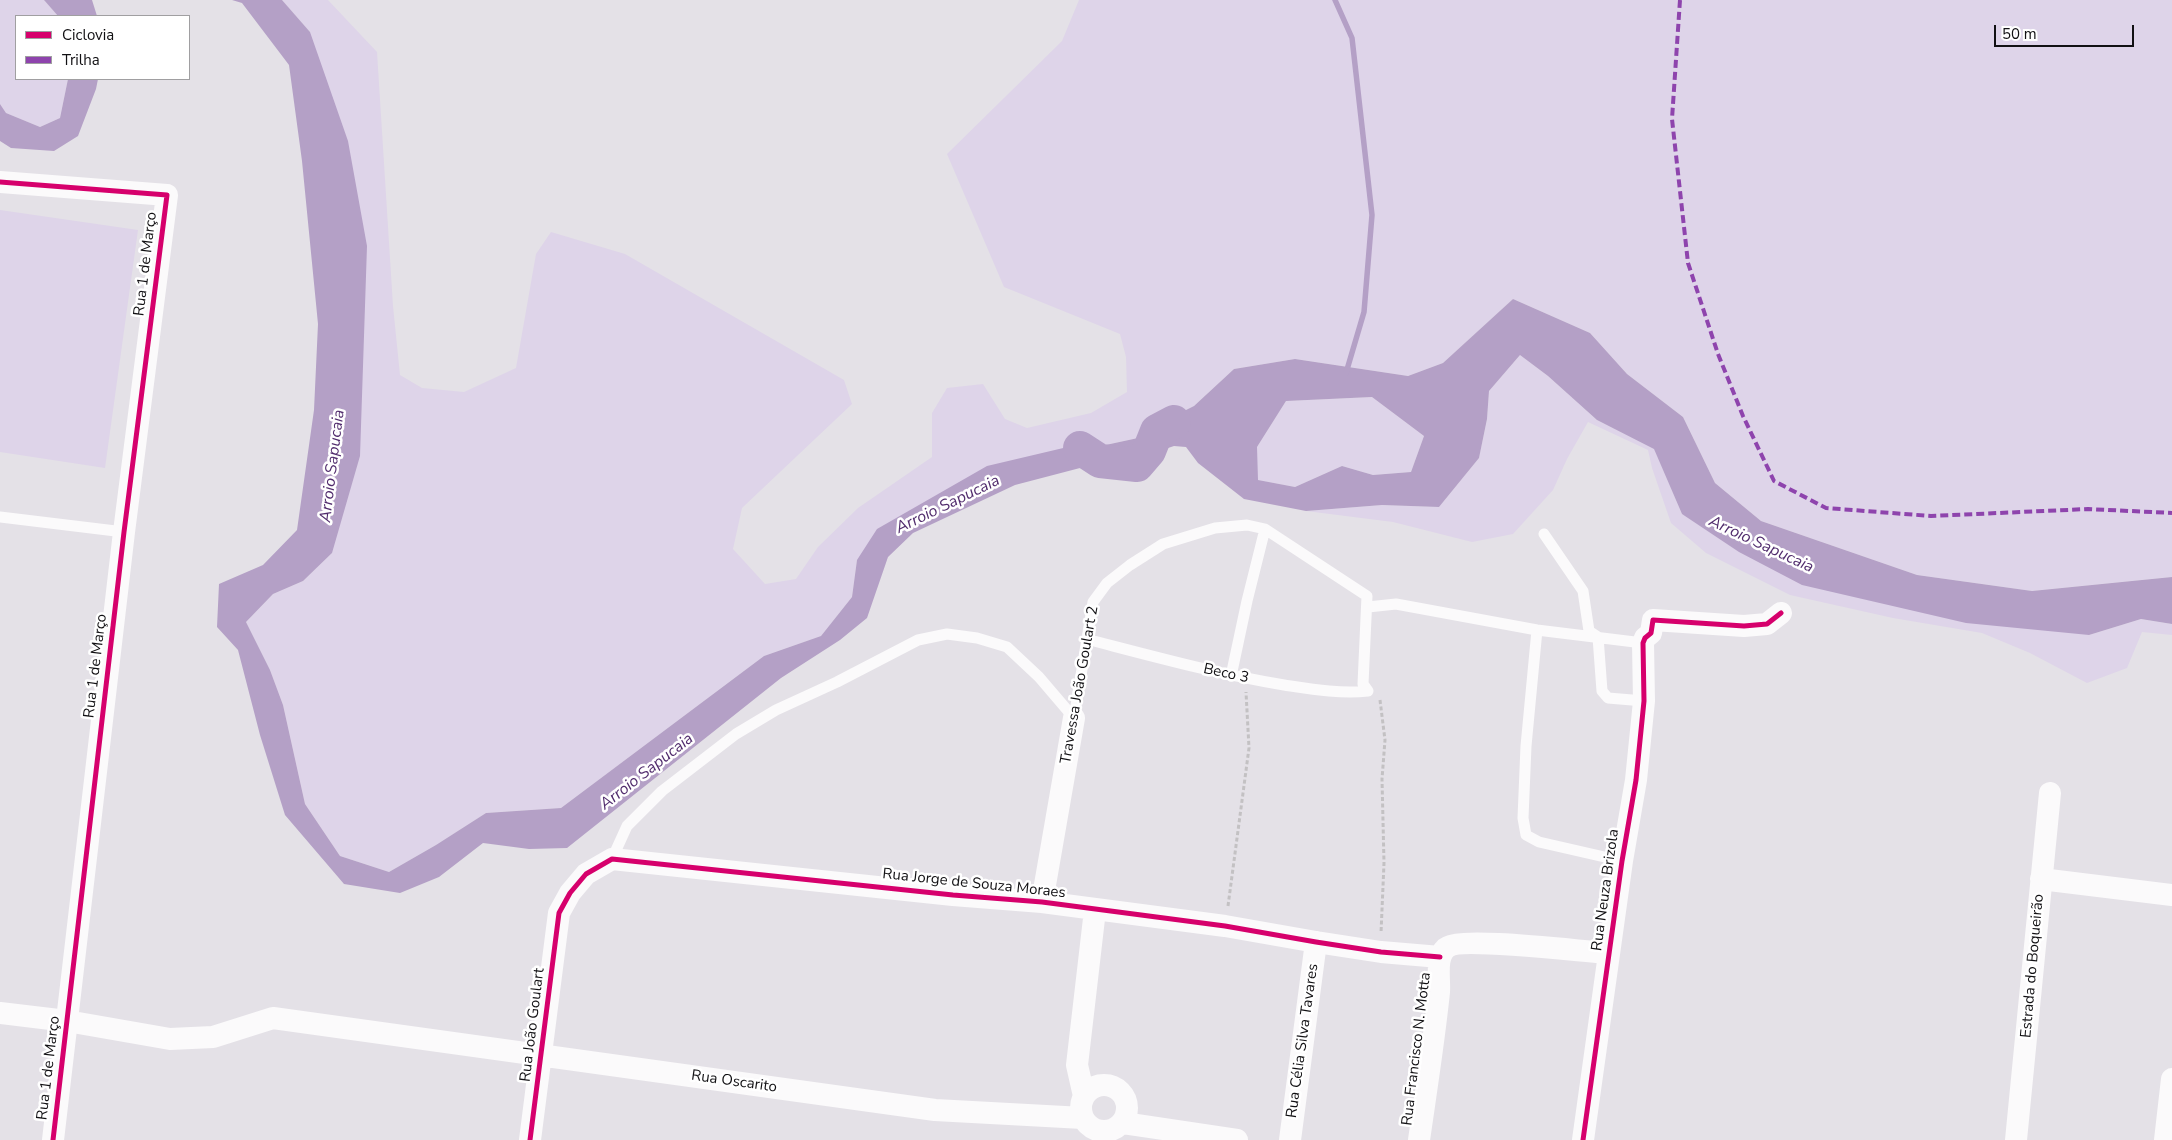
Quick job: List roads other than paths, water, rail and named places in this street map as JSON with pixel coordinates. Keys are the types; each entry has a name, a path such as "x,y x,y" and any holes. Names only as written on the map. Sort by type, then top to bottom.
{"street":[{"name":"Rua 1 de Março","path":"0,182 167,195 124,532 53,1140"},
{"path":"1643,643 1645,638 1651,633 1653,620 1744,626 1767,624 1781,613"},
{"name":"Rua Neuza Brizola","path":"1583,1140 1622,861 1636,780 1644,701 1643,643"},
{"name":"Travessa João Goulart 2","path":"1042,902 1074,718"},
{"name":"Estrada do Boqueirão","path":"2016,1140 2050,793"},
{"name":"Rua Jorge de Souza Moraes","path":"612,859 953,895 1042,902 1225,926 1381,952 1440,957"},
{"name":"Rua João Goulart","path":"530,1140 559,913 570,893 586,874 612,859"},
{"path":"2041,879 2172,895"},
{"path":"1084,1096 1077,1065 1095,910"},
{"name":"Rua Célia Silva Tavares","path":"1290,1140 1316,942"},
{"name":"Rua Francisco N. Motta","path":"1419,1140 1438,992 1440,957 1447,947 1457,943 1503,944 1609,953"},
{"name":"Rua Oscarito","path":"0,1013 67,1021 170,1039 213,1037 273,1018 935,1110 1084,1128"},
{"path":"2165,1140 2172,1079"},
{"path":"1116,1130 1128,1109 1127,1101 1118,1088 1103,1084 1096,1086 1084,1096 1081,1103 1084,1128 1101,1131 1116,1130 1236,1140"}],"lane":[{"path":"0,517 124,532"},
{"name":"Travessa João Goulart 2","path":"1074,718 1093,602 1107,584 1130,564 1163,544 1216,528 1247,525 1265,529"},
{"path":"1231,676 1265,529 1367,596 1368,606 1396,604 1537,630 1643,643"},
{"path":"1544,534 1583,591 1589,631 1598,637"},
{"name":"Beco 3","path":"1086,639 1231,676 1310,689 1368,691 1364,684 1368,606"},
{"path":"1537,630 1526,746 1524,818 1526,835 1539,842 1622,861"},
{"path":"612,859 627,826 662,791 736,734 776,710 837,682 918,640 947,634 977,638 1007,647 1038,676 1074,718"},
{"path":"1598,637 1602,691 1608,698 1644,701"}],"water":[{"path":"44,0 92,0 97,15 57,15"},
{"path":"232,0 282,0 310,32 348,141 367,246 360,456 332,553 303,581 273,594 246,622 270,670 283,705 305,804 340,856 389,872 486,813 561,808 764,656 821,636 852,597 857,560 877,529 987,466 1076,445 1101,446 1138,438 1164,421 1194,406 1234,369 1295,359 1408,376 1443,363 1513,299 1590,333 1627,374 1683,417 1715,483 1761,521 1917,575 2032,591 2172,577 2172,624 2141,619 2089,635 1966,623 1802,585 1739,552 1682,514 1654,449 1597,420 1548,376 1520,355 1489,391 1487,419 1479,458 1439,507 1382,505 1306,511 1244,499 1198,463 1186,447 1174,446 1106,469 1080,468 1015,485 913,533 888,557 867,618 840,640 781,678 567,848 529,849 483,843 439,877 400,893 344,884 285,815 260,735 238,650 217,627 219,584 263,565 297,530 314,410 318,324 302,161 289,65 242,3","holes":["1372,397 1424,436 1411,472 1373,475 1342,466 1295,487 1258,480 1257,447 1286,401"]},
{"path":"68,80 98,80 78,136 54,151 11,148 0,141 0,104 6,113 40,127 60,118"}],"waterway":[{"path":"1335,0 1352,38 1372,215 1364,312 1346,373"},
{"name":"Arroio Sapucaia","path":"1080,448 1100,461 1137,465 1149,451 1157,431 1174,422"}]}
